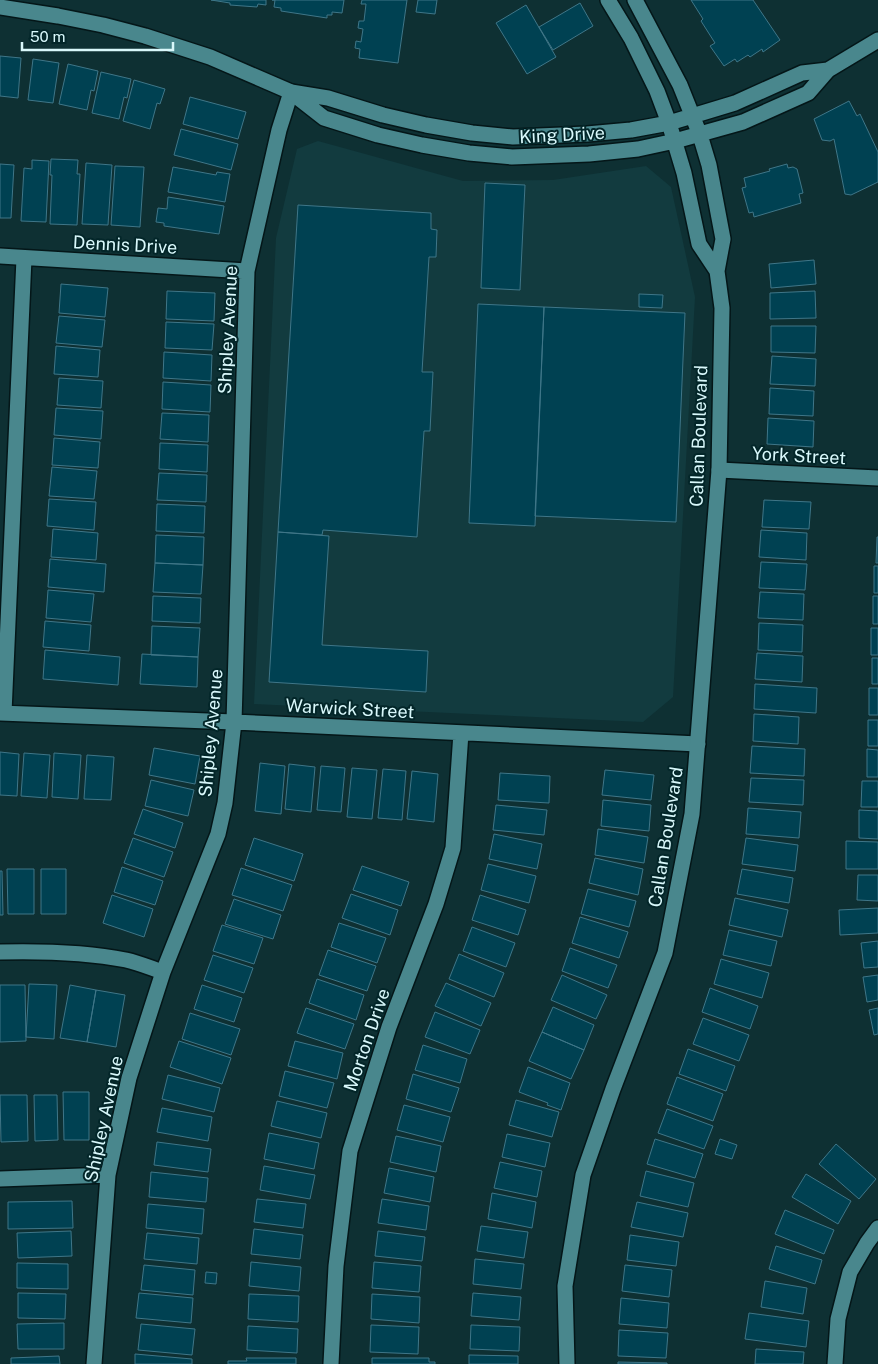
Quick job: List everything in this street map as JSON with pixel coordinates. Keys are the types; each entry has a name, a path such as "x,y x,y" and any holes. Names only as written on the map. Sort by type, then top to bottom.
{"street":[{"name":"Callan Boulevard","path":"608,0 631,38 657,91 684,172 699,244 717,271"},
{"name":"Callan Boulevard","path":"567,1364 565,1286 583,1175 665,953 692,814 719,470 722,308 717,271 723,239 709,165 700,135 680,85 635,0"},
{"name":"King Drive","path":"0,7 103,25 145,36 210,57 291,92 328,98 383,115 426,125 472,133 513,137 587,134 631,130 669,123 735,103 802,73 828,70"},
{"name":"King Drive","path":"291,92 324,118 387,137 470,153 512,157 556,157 638,148 700,135 743,122 808,93 828,70 878,40"},
{"name":"Shipley Avenue","path":"94,1364 108,1175 129,1078 163,972 218,834 225,803 234,722 247,271 279,130 291,92"},
{"name":"Dennis Drive","path":"0,256 247,271"},
{"path":"2,713 24,258"},
{"name":"York Street","path":"719,470 878,478"},
{"name":"Warwick Street","path":"2,713 698,744"},
{"name":"Morton Drive","path":"332,1364 336,1266 350,1151 389,1027 436,904 453,848 461,733"},
{"path":"0,952 39,951 128,960 163,972"},
{"path":"0,1180 108,1175"},
{"path":"835,1364 838,1319 850,1272 878,1228"}],"shaded area":[{"path":"318,141 463,181 553,180 646,166 671,187 695,297 673,697 643,722 254,704 276,238 297,149"}],"building":[{"path":"211,0 266,0 266,5 258,4 257,7 230,5 230,3"},
{"path":"275,0 344,0 342,13 332,12 332,15 327,15 327,18 281,11 281,8 274,7"},
{"path":"362,0 407,0 398,63 359,58 360,49 355,48 356,41 361,42 363,29 358,28 359,21 364,21 366,4 361,4"},
{"path":"418,0 437,0 435,14 416,12"},
{"path":"691,0 753,0 780,40 763,52 762,49 750,57 748,55 737,62 735,59 724,66 710,46 715,43 701,21 703,19"},
{"path":"580,3 593,26 553,50 539,27"},
{"path":"526,5 556,57 527,74 496,23"},
{"path":"0,56 21,58 18,98 0,96"},
{"path":"33,59 59,63 53,103 28,100"},
{"path":"68,64 98,71 94,91 91,90 87,110 59,104"},
{"path":"101,72 131,79 127,98 124,97 119,119 92,113"},
{"path":"134,80 165,89 160,104 157,103 150,129 123,121"},
{"path":"190,97 246,112 238,139 183,124"},
{"path":"849,101 857,116 860,114 878,152 878,182 851,195 845,194 834,139 830,141 822,140 814,119"},
{"path":"181,129 238,144 231,170 174,155"},
{"path":"51,159 78,160 77,174 80,174 77,225 50,224"},
{"path":"32,160 49,161 46,222 21,221 24,168 32,169"},
{"path":"86,163 112,165 108,225 82,224"},
{"path":"0,164 14,165 11,218 0,218"},
{"path":"787,164 788,168 793,167 797,169 803,193 799,194 801,203 754,217 753,212 749,213 742,188 746,187 744,178"},
{"path":"115,166 144,167 140,227 111,225"},
{"path":"173,167 216,175 217,172 230,174 225,202 168,192"},
{"path":"485,183 525,185 520,290 481,288"},
{"path":"168,197 224,206 219,234 164,226 164,223 156,222 158,208 167,209"},
{"path":"298,205 431,213 431,229 437,230 436,257 429,257 422,372 433,372 430,431 424,431 417,537 323,530 322,535 278,532"},
{"path":"814,260 816,284 771,288 769,264"},
{"path":"61,284 108,288 105,317 59,313"},
{"path":"167,291 215,293 214,321 166,319"},
{"path":"815,291 816,318 770,319 770,293"},
{"path":"639,294 663,295 662,308 639,307"},
{"path":"478,304 544,307 535,526 469,523"},
{"path":"544,307 685,313 676,522 535,516"},
{"path":"59,316 105,320 102,347 56,343"},
{"path":"166,322 214,324 212,350 165,348"},
{"path":"771,326 816,326 815,353 771,352"},
{"path":"56,346 100,350 98,377 54,374"},
{"path":"164,352 212,355 211,381 163,378"},
{"path":"772,356 816,359 815,386 770,384"},
{"path":"59,378 103,381 101,408 57,405"},
{"path":"163,382 211,385 210,412 162,409"},
{"path":"770,388 814,391 813,416 769,414"},
{"path":"56,408 103,411 101,439 54,435"},
{"path":"162,413 209,415 208,442 160,439"},
{"path":"768,418 814,421 813,447 767,444"},
{"path":"54,438 100,442 98,468 52,465"},
{"path":"160,443 208,445 207,472 159,469"},
{"path":"52,467 97,471 94,499 49,496"},
{"path":"159,473 207,475 206,502 157,500"},
{"path":"49,499 96,502 94,530 47,526"},
{"path":"764,500 811,502 809,529 762,527"},
{"path":"157,504 205,506 204,533 156,531"},
{"path":"53,529 98,533 96,560 51,557"},
{"path":"761,530 807,533 806,560 759,557"},
{"path":"278,532 329,536 322,645 428,651 426,692 269,682"},
{"path":"156,535 204,537 203,565 155,563"},
{"path":"877,537 878,563 876,563"},
{"path":"50,559 106,564 104,592 48,587"},
{"path":"761,562 807,564 805,590 759,588"},
{"path":"155,563 203,565 201,594 153,592"},
{"path":"874,566 878,566 878,593 874,593"},
{"path":"48,590 94,594 91,622 46,618"},
{"path":"760,592 804,594 803,620 758,618"},
{"path":"153,596 201,598 200,623 152,621"},
{"path":"873,596 878,596 878,624 873,624"},
{"path":"45,621 91,625 89,651 43,647"},
{"path":"759,623 803,625 802,652 758,650"},
{"path":"152,626 200,628 198,657 151,655"},
{"path":"871,628 878,628 878,655 871,655"},
{"path":"45,650 120,657 118,685 43,679"},
{"path":"757,653 803,656 802,682 755,679"},
{"path":"142,654 198,657 197,687 140,684"},
{"path":"872,658 878,658 878,684 872,684"},
{"path":"755,684 817,688 816,713 754,709"},
{"path":"869,688 878,688 878,715 869,715"},
{"path":"754,714 799,717 798,744 753,741"},
{"path":"868,720 878,720 878,746 868,746"},
{"path":"752,746 805,749 804,776 750,773"},
{"path":"154,748 200,756 195,784 149,775"},
{"path":"867,749 878,750 878,777 867,777"},
{"path":"0,752 19,754 17,796 0,795"},
{"path":"24,753 50,755 47,798 21,796"},
{"path":"54,753 81,755 78,799 52,797"},
{"path":"87,755 114,757 111,800 84,799"},
{"path":"260,763 285,766 281,814 255,811"},
{"path":"289,764 315,767 311,812 285,809"},
{"path":"321,766 345,768 341,812 317,810"},
{"path":"352,768 377,770 372,819 347,817"},
{"path":"383,769 406,771 402,820 378,818"},
{"path":"605,770 654,775 651,800 602,795"},
{"path":"412,771 438,774 434,822 407,819"},
{"path":"500,773 550,776 549,803 498,800"},
{"path":"751,778 804,780 803,805 749,802"},
{"path":"151,780 194,790 188,816 145,806"},
{"path":"862,781 878,781 878,807 861,807"},
{"path":"603,800 651,805 649,831 601,826"},
{"path":"496,805 547,810 544,835 493,830"},
{"path":"748,808 801,812 799,838 746,834"},
{"path":"143,809 183,823 175,848 134,834"},
{"path":"859,810 878,811 878,839 859,838"},
{"path":"598,829 648,837 644,863 595,855"},
{"path":"494,834 542,844 537,869 489,859"},
{"path":"133,838 173,852 164,877 124,863"},
{"path":"254,838 303,854 294,881 245,865"},
{"path":"746,838 798,845 795,871 742,864"},
{"path":"846,841 878,842 878,869 846,869"},
{"path":"595,858 643,869 638,895 589,883"},
{"path":"488,864 536,876 529,903 481,890"},
{"path":"362,866 409,882 401,906 353,890"},
{"path":"122,867 163,881 155,905 114,892"},
{"path":"241,868 292,885 283,911 232,895"},
{"path":"7,869 34,869 34,914 8,914"},
{"path":"41,869 66,869 66,914 41,914"},
{"path":"742,869 793,878 789,903 737,894"},
{"path":"0,871 2,871 3,915 0,915"},
{"path":"858,875 878,875 878,901 857,900"},
{"path":"588,889 636,901 629,927 581,914"},
{"path":"351,894 398,910 390,935 342,918"},
{"path":"112,895 153,909 144,937 103,923"},
{"path":"480,895 526,910 518,935 472,920"},
{"path":"735,898 788,910 782,937 729,925"},
{"path":"234,899 281,915 273,939 225,924"},
{"path":"878,908 878,933 840,935 839,910"},
{"path":"580,917 628,932 619,958 572,943"},
{"path":"339,923 386,938 377,963 331,947"},
{"path":"222,925 263,938 254,964 213,951"},
{"path":"472,927 515,943 506,967 463,951"},
{"path":"729,930 777,941 771,966 723,955"},
{"path":"878,941 878,967 864,968 861,943"},
{"path":"570,948 617,965 608,988 562,971"},
{"path":"328,950 376,966 367,991 319,975"},
{"path":"459,954 504,973 494,997 449,979"},
{"path":"213,955 253,968 244,993 204,980"},
{"path":"721,959 769,973 762,998 714,984"},
{"path":"562,975 607,995 596,1019 551,1000"},
{"path":"878,975 878,1000 867,1002 863,977"},
{"path":"317,979 364,995 356,1020 309,1003"},
{"path":"446,983 491,1003 481,1026 435,1006"},
{"path":"29,984 57,985 54,1039 26,1037"},
{"path":"0,985 25,985 26,1041 0,1042"},
{"path":"70,985 96,990 87,1042 60,1038"},
{"path":"202,985 242,998 234,1022 194,1009"},
{"path":"710,988 758,1006 750,1029 702,1012"},
{"path":"96,990 125,995 116,1047 87,1042"},
{"path":"553,1007 594,1025 584,1050 542,1032"},
{"path":"306,1008 354,1024 345,1049 297,1033"},
{"path":"878,1008 878,1034 874,1035 869,1010"},
{"path":"435,1012 480,1030 470,1054 425,1037"},
{"path":"190,1013 240,1029 231,1055 182,1039"},
{"path":"703,1018 749,1035 739,1061 693,1044"},
{"path":"542,1032 584,1050 571,1079 529,1061"},
{"path":"179,1041 231,1058 222,1084 170,1067"},
{"path":"295,1041 343,1053 337,1079 288,1066"},
{"path":"423,1045 467,1059 460,1083 415,1070"},
{"path":"688,1049 735,1066 726,1091 679,1074"},
{"path":"528,1067 570,1083 561,1110 519,1092"},
{"path":"285,1071 334,1083 327,1108 279,1096"},
{"path":"413,1074 459,1088 451,1112 406,1099"},
{"path":"168,1075 220,1088 214,1112 162,1099"},
{"path":"677,1077 723,1094 713,1121 667,1104"},
{"path":"63,1092 89,1092 89,1140 64,1140"},
{"path":"0,1095 27,1095 28,1141 1,1142"},
{"path":"34,1095 57,1095 58,1140 35,1141"},
{"path":"516,1100 559,1112 552,1137 509,1125"},
{"path":"277,1101 327,1113 321,1138 271,1126"},
{"path":"404,1105 450,1117 443,1142 397,1130"},
{"path":"162,1108 212,1117 208,1141 157,1132"},
{"path":"667,1109 713,1126 704,1149 658,1133"},
{"path":"269,1133 319,1143 314,1169 264,1159"},
{"path":"507,1134 550,1143 545,1167 502,1157"},
{"path":"396,1136 441,1146 436,1172 390,1162"},
{"path":"655,1139 703,1154 695,1178 647,1164"},
{"path":"720,1139 737,1145 732,1159 715,1154"},
{"path":"157,1142 211,1149 208,1172 154,1165"},
{"path":"836,1144 876,1179 859,1199 819,1164"},
{"path":"500,1162 542,1171 537,1197 494,1188"},
{"path":"264,1166 315,1175 310,1199 260,1190"},
{"path":"389,1168 434,1177 430,1202 384,1193"},
{"path":"646,1171 694,1183 688,1207 640,1196"},
{"path":"151,1172 208,1178 206,1202 149,1197"},
{"path":"806,1174 851,1201 838,1224 792,1197"},
{"path":"492,1193 536,1202 532,1228 488,1219"},
{"path":"257,1199 306,1204 303,1228 254,1222"},
{"path":"382,1199 429,1206 426,1230 378,1223"},
{"path":"72,1201 73,1228 8,1229 8,1202"},
{"path":"637,1202 688,1213 683,1237 631,1227"},
{"path":"148,1204 204,1209 202,1234 146,1228"},
{"path":"785,1210 834,1230 824,1254 775,1234"},
{"path":"481,1226 528,1232 524,1258 477,1251"},
{"path":"254,1229 303,1235 300,1259 251,1254"},
{"path":"71,1231 72,1256 18,1258 17,1233"},
{"path":"378,1231 425,1237 422,1261 375,1256"},
{"path":"147,1233 199,1238 197,1264 144,1259"},
{"path":"630,1235 679,1242 676,1266 627,1260"},
{"path":"776,1246 822,1260 815,1284 769,1269"},
{"path":"475,1259 524,1264 521,1289 473,1284"},
{"path":"251,1262 301,1267 299,1291 249,1286"},
{"path":"374,1262 421,1266 419,1292 372,1288"},
{"path":"17,1263 68,1264 68,1289 17,1288"},
{"path":"144,1265 195,1270 193,1295 141,1290"},
{"path":"625,1265 672,1270 669,1297 622,1291"},
{"path":"206,1272 217,1273 216,1284 205,1283"},
{"path":"765,1281 807,1288 803,1314 761,1307"},
{"path":"18,1293 66,1294 65,1319 18,1318"},
{"path":"139,1293 193,1298 191,1323 136,1318"},
{"path":"473,1293 521,1297 519,1320 471,1316"},
{"path":"249,1294 299,1296 298,1322 248,1319"},
{"path":"372,1294 420,1297 419,1323 371,1319"},
{"path":"621,1298 669,1303 667,1328 619,1324"},
{"path":"749,1313 809,1321 806,1347 745,1339"},
{"path":"64,1323 64,1349 18,1349 17,1324"},
{"path":"141,1324 195,1329 192,1355 138,1350"},
{"path":"371,1325 419,1327 418,1354 370,1352"},
{"path":"471,1325 520,1327 519,1351 470,1349"},
{"path":"248,1326 298,1329 297,1353 247,1350"},
{"path":"619,1330 668,1333 666,1358 618,1356"},
{"path":"756,1349 804,1352 803,1364 755,1364"},
{"path":"135,1354 192,1359 192,1364 135,1364"},
{"path":"469,1355 518,1356 518,1364 469,1364"},
{"path":"59,1356 60,1364 11,1364 11,1358"},
{"path":"246,1358 296,1358 296,1364 228,1364 228,1361 247,1361"},
{"path":"372,1358 429,1358 429,1362 435,1362 435,1364 372,1364"},
{"path":"618,1362 667,1363 667,1364 618,1364"}]}
